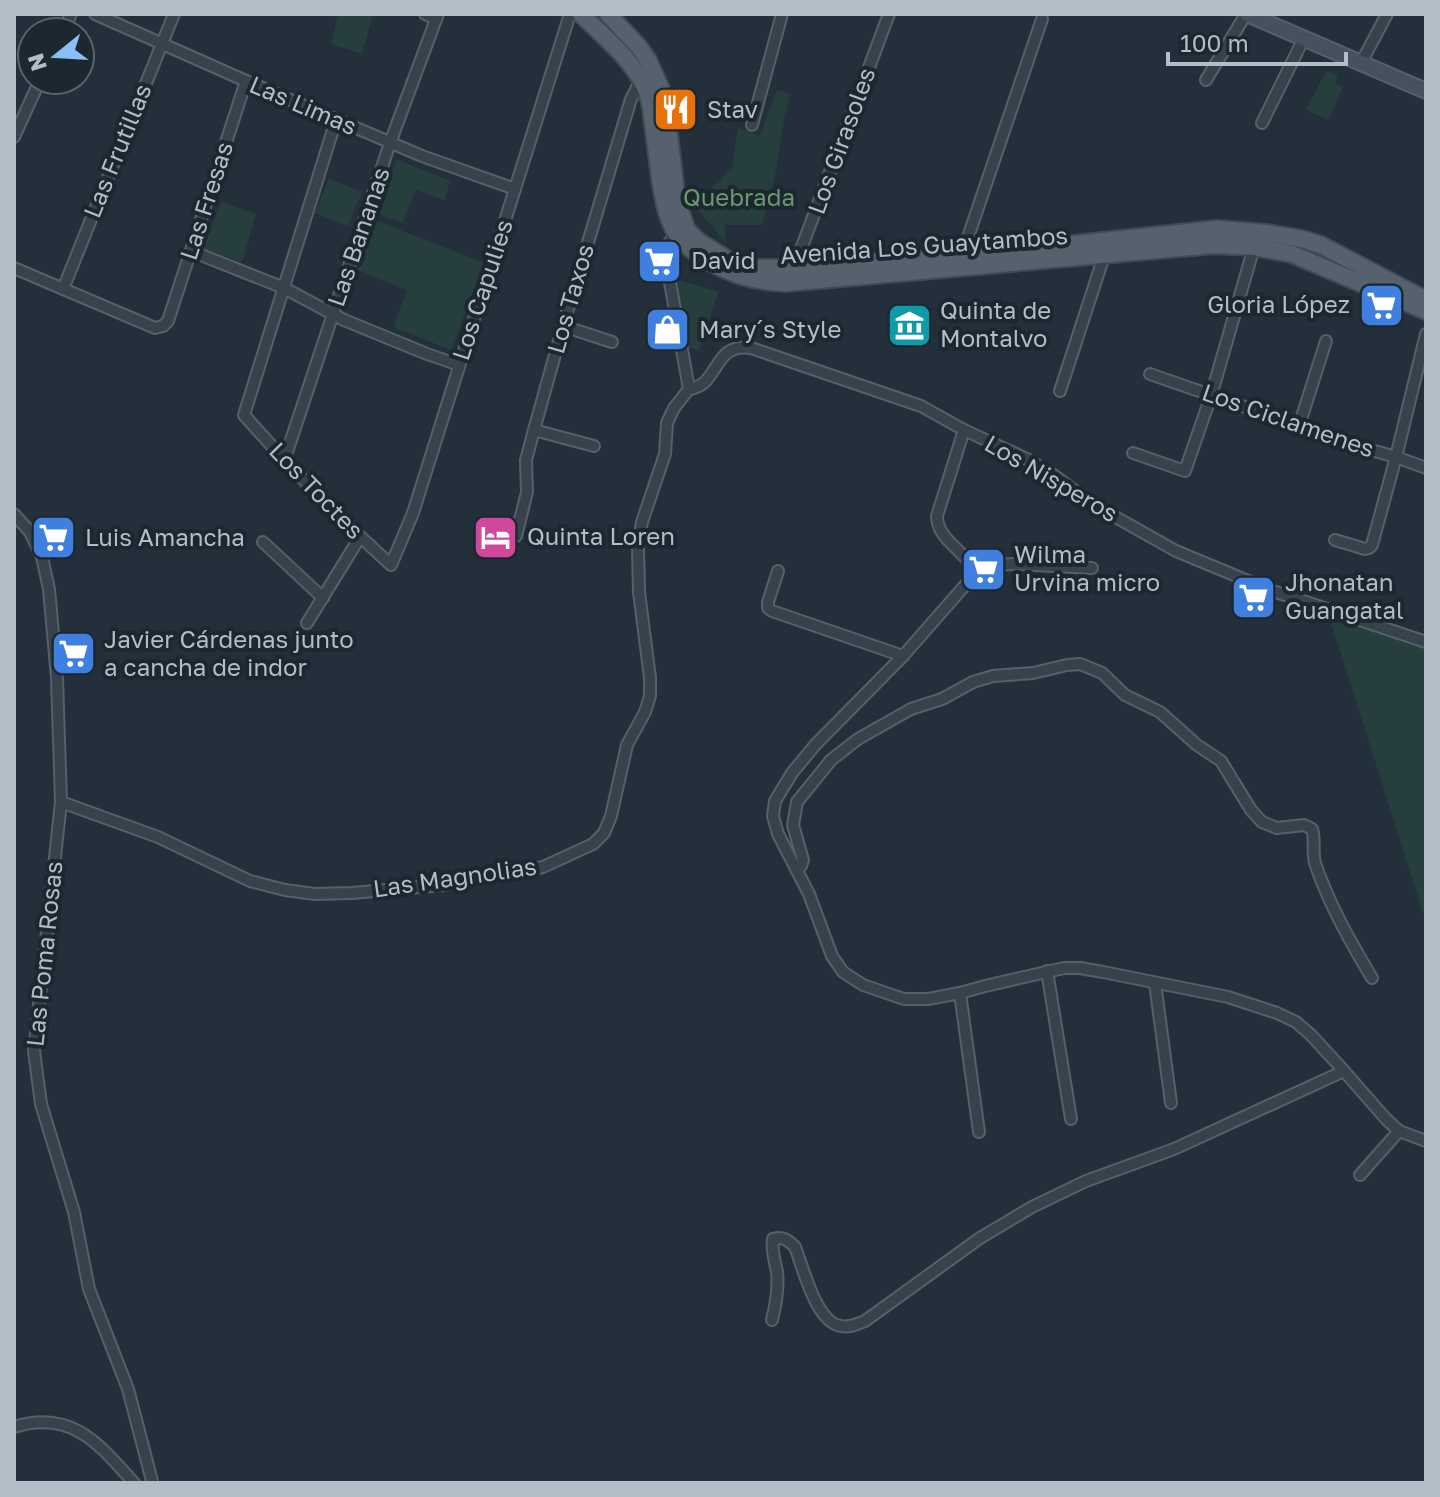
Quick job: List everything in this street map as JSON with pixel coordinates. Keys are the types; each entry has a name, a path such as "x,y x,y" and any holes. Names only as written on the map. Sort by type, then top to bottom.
{"main road":[{"path":"581,14 636,71 648,79"},
{"path":"608,14 639,47 648,79 665,205 672,226 682,232"},
{"path":"1246,14 1426,91"},
{"name":"Avenida Los Guaytambos","path":"682,232 713,252 725,265 758,281 785,283 1217,229 1266,233 1321,245 1426,300"},
{"name":"Avenida Los Guaytambos","path":"725,265 794,268 1104,256 1214,245 1254,247 1292,254 1426,311"}],"street":[{"name":"Las Limas","path":"95,14 390,143 515,189"},
{"name":"Las Frutillas","path":"63,289 174,14"},
{"path":"425,14 437,16"},
{"name":"Los Capulies","path":"391,565 413,513 570,14"},
{"path":"752,125 782,14"},
{"name":"Los Girasoles","path":"794,268 889,14"},
{"path":"1206,80 1246,14"},
{"path":"1361,63 1387,14"},
{"name":"Las Bananas","path":"284,461 390,143 437,16"},
{"path":"953,260 1042,19"},
{"path":"1262,123 1304,38"},
{"name":"Los Taxos","path":"516,536 527,492 526,460 563,326 631,99 648,79"},
{"name":"Las Fresas","path":"63,289 155,328 168,321 246,81"},
{"path":"14,137 33,96"},
{"path":"284,288 336,120"},
{"path":"682,232 667,246 665,254 689,389"},
{"path":"1133,453 1185,471 1211,396 1254,247"},
{"path":"191,251 284,288 333,315 459,365"},
{"path":"1060,391 1104,256"},
{"path":"14,268 63,289"},
{"name":"Los Toctes","path":"284,288 244,415 284,461 391,565"},
{"path":"563,326 612,342"},
{"path":"1335,540 1365,549 1372,545 1426,334"},
{"path":"1299,426 1326,341"},
{"name":"Los Nisperos","path":"689,389 702,386 724,354 743,347 921,406 1027,459 1094,505 1176,551 1270,590 1426,642"},
{"name":"Los Ciclamenes","path":"1150,374 1426,468"},
{"name":"Las Magnolias","path":"61,802 158,837 250,881 315,894 443,885 543,867 593,844 604,833 611,816 627,745 650,696 640,610 638,548 646,507 665,454 667,423 689,389"},
{"path":"534,430 594,446"},
{"path":"964,430 937,516 937,526 966,556 972,566 971,576 903,656 816,744 792,773 775,801 773,816 778,834 809,894 832,956 843,972 863,985 904,999 928,999 960,993 1064,968 1080,968 1228,997 1296,1022 1399,1131 1426,1141"},
{"name":"Las Poma Rosas","path":"14,514 30,532 42,557 49,589 57,678 61,802 34,1051 41,1104 74,1212 89,1289 128,1389 151,1483"},
{"path":"307,623 360,537"},
{"path":"263,542 323,598"},
{"path":"972,566 1014,564 1092,568"},
{"path":"778,571 768,602 768,608 772,611 903,656"},
{"path":"796,869 803,860 793,825 797,802 821,770 858,739 911,709 942,699 973,682 993,676 1033,673 1080,664 1102,673 1125,695 1160,712 1189,739 1221,761 1251,810 1262,822 1277,828 1304,825 1312,829 1315,863 1335,913 1372,978"},
{"path":"1047,971 1071,1119"},
{"path":"1155,983 1171,1103"},
{"path":"960,993 979,1132"},
{"path":"772,1320 777,1291 773,1239 787,1239 795,1247 821,1312 831,1323 853,1326 865,1321 980,1238 1032,1207 1095,1177 1174,1149 1344,1071"},
{"path":"1360,1175 1399,1131"},
{"path":"14,1427 30,1422 59,1423 84,1434 101,1446 134,1483"}],"green space":[{"path":"338,14 373,14 362,54 331,44"},
{"path":"1326,71 1337,75 1336,84 1343,88 1328,120 1306,110"},
{"name":"Quebrada","path":"777,90 790,94 775,176 762,225 725,225 726,243 693,204 732,169 738,128 760,136"},
{"path":"396,159 450,181 445,200 416,190 403,223 380,215"},
{"path":"329,179 362,192 348,226 315,213"},
{"path":"221,202 256,214 242,262 202,249"},
{"path":"377,221 484,263 451,350 393,327 407,290 358,270"},
{"path":"679,280 718,292 699,351 686,346 677,294"},
{"path":"1328,613 1426,648 1426,922"}],"place":[{"name":"Stav","path":"676,110"},
{"name":"David","path":"660,261"},
{"name":"Gloria López","path":"1381,305"},
{"name":"Quinta de Montalvo","path":"909,325"},
{"name":"Mary´s Style","path":"668,330"},
{"name":"Quinta Loren","path":"496,537"},
{"name":"Luis Amancha","path":"54,538"},
{"name":"Wilma Urvina micro","path":"983,569"},
{"name":"Jhonatan Guangatal","path":"1254,597"},
{"name":"Javier Cárdenas junto a cancha de indor","path":"73,654"}]}
